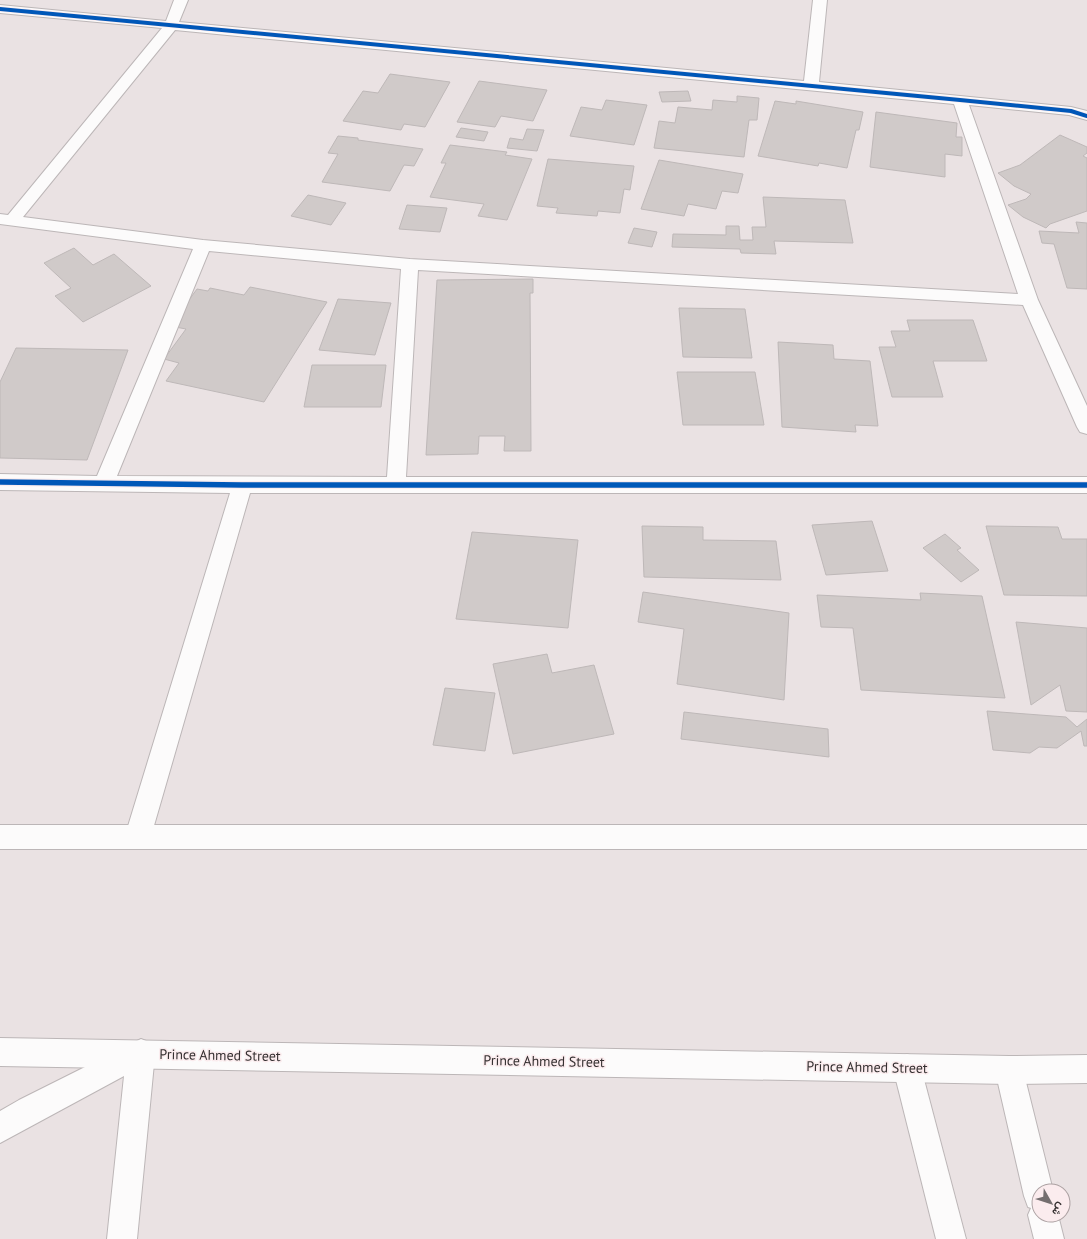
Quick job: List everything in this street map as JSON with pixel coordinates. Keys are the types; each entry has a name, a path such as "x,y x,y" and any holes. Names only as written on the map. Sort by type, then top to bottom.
{"street":[{"path":"6,220 171,26 181,0"},
{"path":"811,86 820,0"},
{"path":"0,9 960,100 1071,111 1087,116"},
{"path":"960,100 1029,300 1087,427"},
{"path":"6,220 203,244 410,264 1029,300"},
{"path":"104,483 203,244"},
{"path":"396,485 410,264"},
{"path":"0,482 242,485 1087,485"},
{"path":"138,836 242,485"},
{"path":"0,837 1087,837"},
{"name":"Prince Ahmed Street","path":"0,1052 141,1053 1009,1070 1087,1069"},
{"path":"0,1128 29,1110 141,1053"},
{"path":"122,1239 141,1053"},
{"path":"907,1068 951,1239"},
{"path":"1009,1070 1036,1183"},
{"path":"1045,1223 1049,1239"}],"building":[{"path":"390,74 450,82 425,127 404,124 401,130 343,121 363,91 378,93"},
{"path":"479,81 547,90 533,121 501,116 495,127 457,122"},
{"path":"688,91 691,101 662,102 659,92"},
{"path":"737,96 759,98 757,120 749,120 744,157 654,148 659,121 675,123 678,107 712,110 713,100 737,102"},
{"path":"606,100 647,105 634,145 570,136 581,107 602,110"},
{"path":"775,101 796,104 796,101 863,112 859,130 856,130 847,168 819,163 818,166 758,156"},
{"path":"876,112 957,123 956,137 962,137 962,156 945,154 945,177 870,167"},
{"path":"461,128 488,132 484,141 456,137"},
{"path":"527,129 544,130 537,151 507,148 510,138 523,140"},
{"path":"1060,135 1087,147 1087,153 1083,156 1087,158 1087,211 1050,224 1046,228 1023,217 1008,205 1026,199 1031,194 1014,186 998,173 1020,165"},
{"path":"338,136 423,149 414,166 404,165 390,191 322,182 338,154 328,153"},
{"path":"450,145 507,152 505,155 532,159 507,220 478,216 484,204 430,197 446,163 441,163"},
{"path":"548,159 634,166 630,190 624,189 620,213 598,211 597,216 556,213 558,208 537,206"},
{"path":"659,160 743,174 738,193 722,191 716,209 688,204 684,216 641,209"},
{"path":"308,195 346,203 331,225 291,216"},
{"path":"763,197 845,200 853,243 774,241 776,254 741,253 740,249 672,247 673,234 726,235 726,226 739,226 740,240 753,240 752,227 766,227"},
{"path":"407,205 447,208 440,232 399,229"},
{"path":"1076,222 1087,223 1087,289 1067,288 1054,244 1042,243 1039,231 1079,233"},
{"path":"634,228 657,232 652,247 628,243"},
{"path":"74,248 93,265 114,254 151,286 83,322 55,296 71,288 44,263"},
{"path":"533,279 533,293 530,293 531,451 504,451 505,436 479,436 478,454 426,455 437,280"},
{"path":"250,287 327,302 264,402 166,381 179,363 164,359 186,329 170,326 197,289 208,291 210,288 244,295"},
{"path":"338,299 391,303 375,355 319,350"},
{"path":"679,308 745,309 752,358 683,357"},
{"path":"907,320 973,320 987,361 933,361 943,397 892,397 879,347 896,347 891,331 910,331"},
{"path":"778,342 833,345 834,359 870,361 878,426 855,425 856,432 782,427"},
{"path":"16,348 128,350 87,460 0,458 0,382"},
{"path":"312,365 386,365 381,407 304,407"},
{"path":"677,372 755,372 764,425 683,425"},
{"path":"872,521 888,571 826,575 812,525"},
{"path":"642,526 703,527 703,540 776,541 781,580 644,577"},
{"path":"986,526 1058,527 1062,539 1087,539 1087,596 1004,595"},
{"path":"472,532 578,540 568,628 456,619"},
{"path":"945,534 961,548 957,550 979,570 961,582 923,548"},
{"path":"643,592 789,613 784,700 677,684 684,629 638,622"},
{"path":"920,593 982,596 1005,698 861,690 853,628 821,627 817,595 921,600"},
{"path":"1016,622 1087,628 1087,712 1066,711 1060,685 1031,705"},
{"path":"547,654 552,673 594,665 614,734 513,754 493,664"},
{"path":"445,688 495,693 485,751 433,745"},
{"path":"987,711 1066,717 1077,727 1087,719 1087,746 1084,746 1081,731 1057,748 1039,747 1030,753 993,750"},
{"path":"684,712 828,729 829,757 681,739"}],"cycle path":[{"path":"0,9 960,100 1071,111 1087,116"},
{"path":"0,482 242,485 1087,485"}]}
